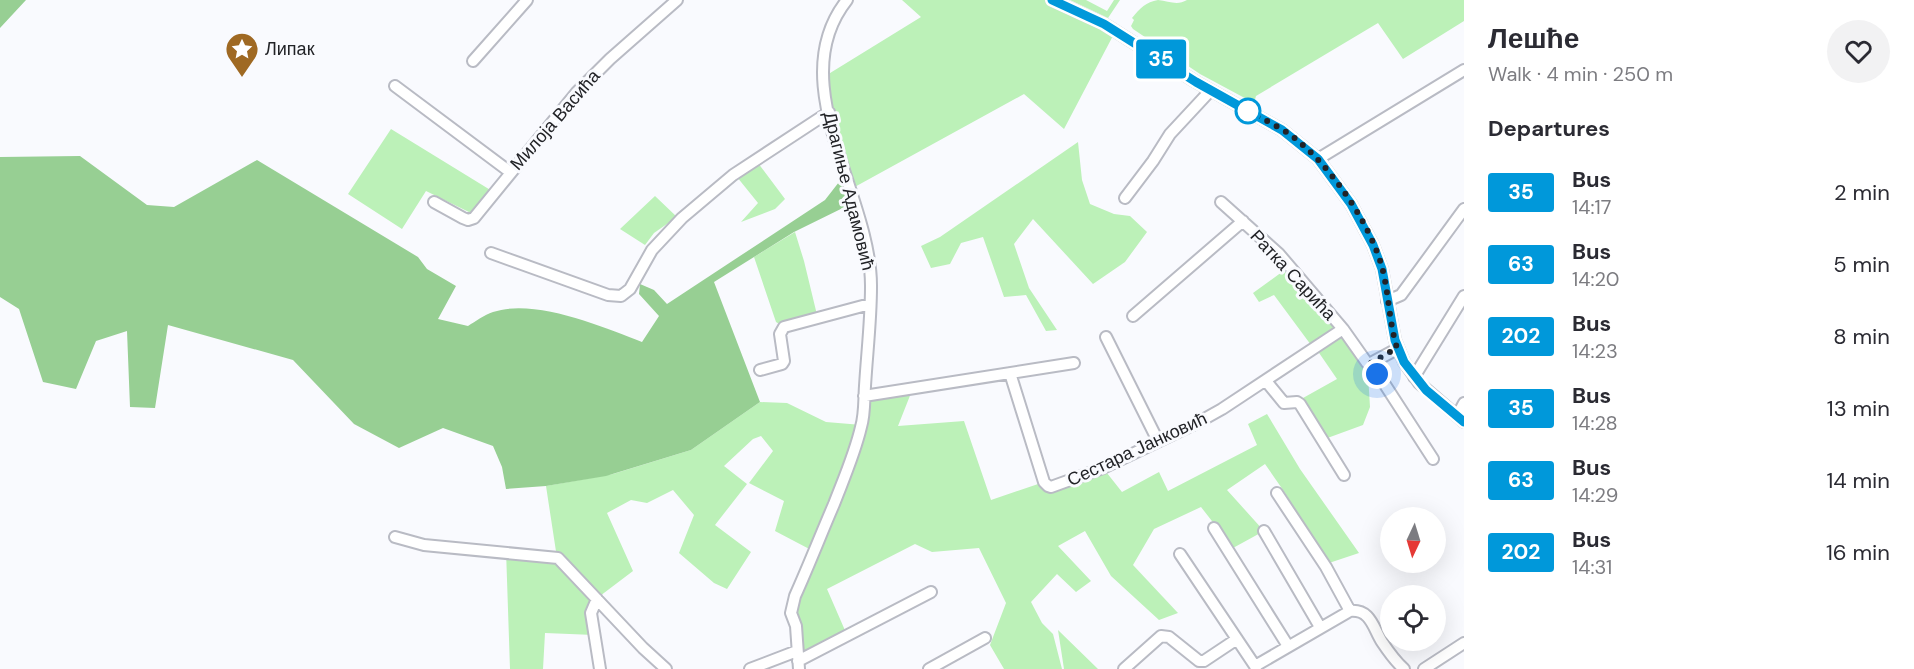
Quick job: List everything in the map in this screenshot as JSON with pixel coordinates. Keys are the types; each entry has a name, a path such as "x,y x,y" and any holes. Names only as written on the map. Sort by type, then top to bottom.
{"street":[{"path":"473,61 526,0"},
{"name":"Милоја Васића","path":"434,202 463,218 471,219 596,73 677,0"},
{"name":"Драгиње Адамовић","path":"798,660 796,627 791,613 795,596 850,463 862,425 870,304 869,255 840,157 822,78 822,59 829,28 847,0"},
{"path":"1052,0 1110,27 1210,90 1282,130 1318,159 1365,227 1382,269 1397,348 1414,377 1460,419 1464,403"},
{"path":"1318,159 1464,70"},
{"path":"395,86 510,172"},
{"path":"1125,198 1170,134 1210,90"},
{"path":"491,253 608,295 621,296 630,289 652,250 682,218 733,176 829,112"},
{"name":"Ратка Сарића","path":"1221,202 1279,254 1343,329 1365,360 1371,363 1433,459"},
{"path":"1387,301 1401,295 1464,209"},
{"name":"Ратка Сарића","path":"1133,316 1243,221"},
{"path":"1414,377 1464,296"},
{"path":"760,370 782,364 784,361 780,334 784,327 870,304"},
{"name":"Сестара Јанковић","path":"1010,373 1044,482 1048,486 1055,486 1079,478 1222,409 1343,329"},
{"path":"1106,337 1158,441"},
{"path":"1371,363 1397,348"},
{"path":"864,396 1074,363"},
{"path":"1266,381 1284,403 1297,402 1299,404 1344,475"},
{"path":"1277,493 1326,567 1350,611"},
{"path":"1215,528 1288,646"},
{"path":"1264,531 1320,627"},
{"path":"395,537 424,544 558,558 666,669"},
{"path":"1180,554 1256,668 1288,646 1350,611 1360,612 1367,616 1383,643 1404,669"},
{"path":"750,669 798,660 931,592"},
{"path":"597,599 591,613 600,669"},
{"path":"1124,669 1161,636 1169,637 1202,662 1237,639"},
{"path":"929,669 985,638"},
{"path":"1424,669 1464,643"}],"green space":[{"path":"0,0 26,0 0,28"},
{"path":"902,0 1052,0 1116,30 1064,129 1024,94 851,189 822,78 921,17"},
{"path":"1070,0 1086,0 1107,11 1114,0 1120,0 1108,18"},
{"path":"1158,0 1176,3 1187,0 1464,0 1464,21 1403,59 1378,23 1256,96 1254,103 1200,74 1133,29 1131,26 1134,20 1132,18 1135,14 1147,4"},
{"path":"391,129 492,191 473,214 426,191 402,229 348,194"},
{"path":"1078,142 1082,180 1090,204 1114,214 1130,216 1147,232 1125,262 1093,284 1033,219 1014,244 1029,288 1057,330 1046,331 1026,295 1004,297 983,237 961,243 950,264 931,268 921,246 940,237"},
{"path":"80,156 147,205 174,207 257,160 418,257 427,269 456,286 438,319 468,326 493,312 510,309 548,311 589,322 642,342 659,316 639,294 640,284 654,290 667,304 825,200 846,173 855,202 794,232 714,282 760,402 691,450 606,476 546,486 506,489 502,467 493,446 443,428 399,448 354,424 293,360 168,325 155,408 130,407 127,331 96,341 76,389 43,382 19,309 0,297 0,157"},
{"path":"758,163 785,199 775,209 741,222 758,203 737,177"},
{"path":"655,196 677,217 654,233 645,245 620,229"},
{"path":"795,232 818,319 784,327 776,322 754,257"},
{"path":"1286,269 1336,328 1311,345 1274,295 1259,302 1253,293"},
{"path":"1343,329 1365,360 1370,407 1363,425 1322,440 1300,404 1303,398 1337,379 1315,347"},
{"path":"913,388 898,426 964,421 991,500 1044,482 1045,484 1103,468 1122,492 1159,472 1168,491 1257,445 1248,424 1267,414 1300,469 1359,553 1329,563 1265,464 1227,490 1264,531 1233,548 1201,507 1154,529 1133,565 1178,613 1159,620 1111,576 1085,531 1058,546 1091,581 1076,592 1057,574 1031,602 1042,623 1053,634 1062,669 1004,669 990,645 1006,603 979,548 932,552 915,544 827,589 847,635 798,661 791,613 815,552 775,531 784,501 749,483 773,451 761,436 753,439 724,466 747,484 715,525 751,552 727,589 714,583 679,553 694,515 673,490 647,503 631,500 607,513 633,571 596,599 594,635 545,633 543,669 510,669 506,550 557,558 546,486 613,474 691,450 760,402 787,403 826,422 862,425 864,396"},
{"path":"1058,630 1098,669 1064,669"}],"bus line":[{"name":"35","path":"1052,0 1104,24 1196,82 1282,130 1318,159 1351,204 1365,227 1378,256 1395,340 1404,362 1426,390 1464,422"}],"place":[{"name":"Липак","path":"242,78"}],"route":[{"path":"1248,111 1287,133 1318,159 1365,227 1382,269 1397,348 1371,363 1377,374"}]}
